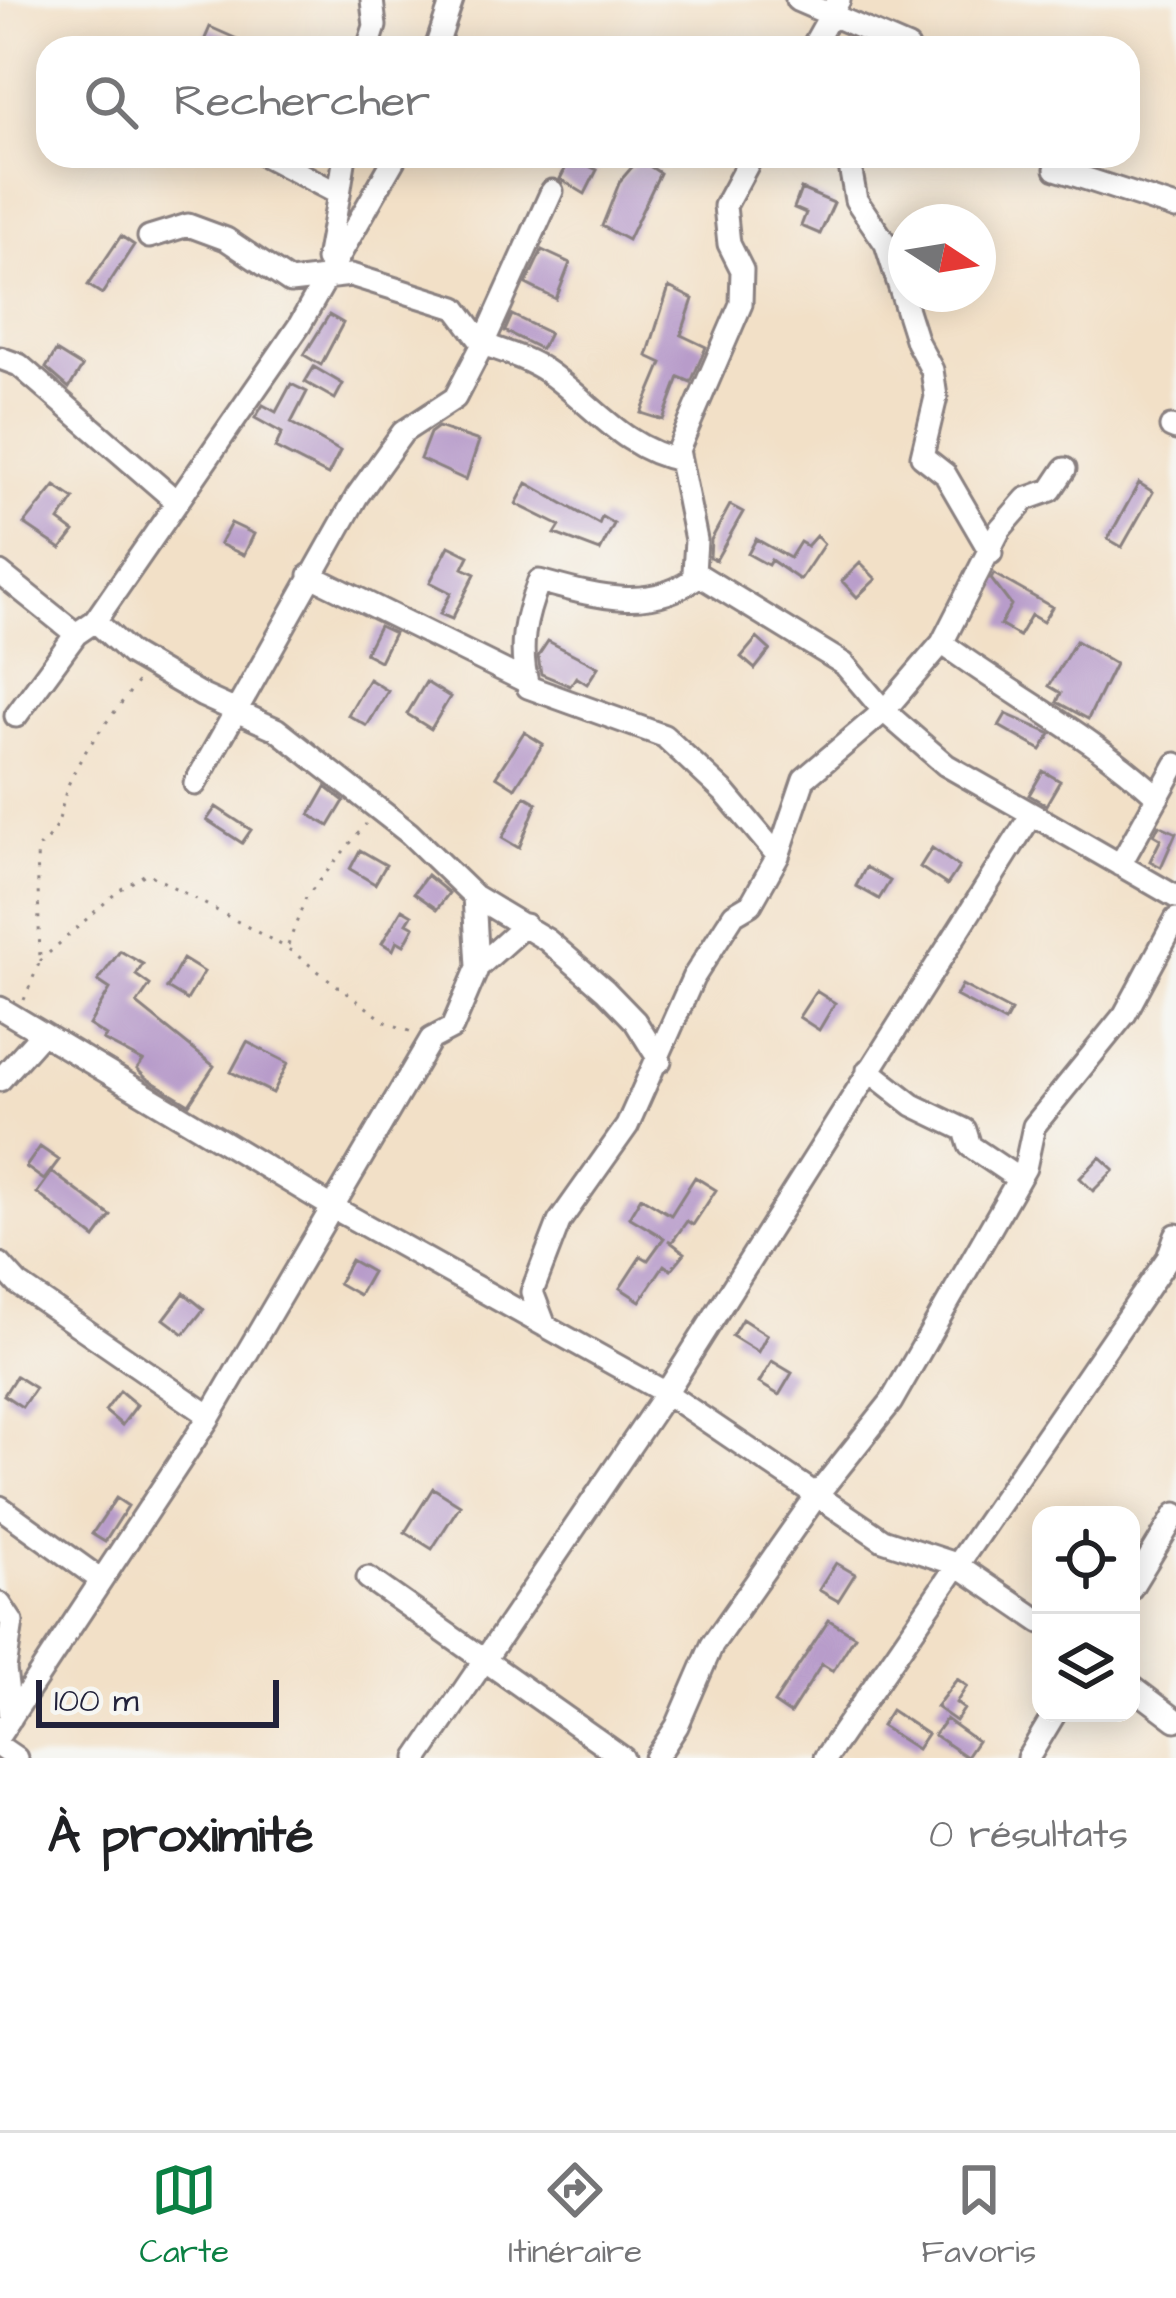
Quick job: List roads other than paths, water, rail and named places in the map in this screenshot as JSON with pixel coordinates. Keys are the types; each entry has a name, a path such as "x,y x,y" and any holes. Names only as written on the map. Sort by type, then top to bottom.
{"street":[{"path":"372,36 373,0"},
{"path":"440,36 452,0"},
{"path":"797,0 835,7 887,36"},
{"path":"819,36 835,7"},
{"path":"289,168 339,194"},
{"path":"324,279 343,168"},
{"path":"16,716 177,502 298,326 389,168"},
{"path":"746,168 725,206 729,244 742,270 741,304 678,450 696,540 694,572 844,664 884,710 946,765 1176,897"},
{"path":"851,168 856,200 886,244 917,342 932,370 936,397 922,456 945,475 991,553"},
{"path":"1056,169 1176,208"},
{"path":"195,784 310,575 403,432 455,398 552,191"},
{"path":"149,237 188,225 226,239 290,282 350,275 456,308 483,344 540,367 653,455 680,460"},
{"path":"0,358 19,365 177,502"},
{"path":"545,1326 532,1292 559,1222 627,1126 693,978 734,914 751,904 778,856 804,779 884,710 942,643 1000,530 1026,499 1051,490 1065,470"},
{"path":"0,573 150,665 276,729 376,807 474,896 525,925 605,990 635,1021 659,1060"},
{"path":"310,575 584,711 664,736 698,765 778,856"},
{"path":"527,682 520,656 525,616 539,581 598,597 672,597 699,575"},
{"path":"942,643 993,680 1076,727 1158,797"},
{"path":"1120,865 1176,764"},
{"path":"418,1758 489,1661 666,1393 1032,814"},
{"path":"474,896 478,968"},
{"path":"656,1758 677,1726 712,1645 817,1495 891,1402 1024,1168 1034,1126 1125,1014 1176,919"},
{"path":"5,1726 210,1416 431,1039 452,1028 478,968 525,925"},
{"path":"8,1013 334,1208 666,1393 883,1540 956,1564 1032,1616"},
{"path":"0,1080 42,1033"},
{"path":"868,1070 913,1105 965,1130 970,1146 1016,1178"},
{"path":"825,1758 1168,1258 1176,1235"},
{"path":"0,1264 18,1283 210,1416"},
{"path":"0,1507 101,1580"},
{"path":"1140,1573 1176,1514"},
{"path":"368,1578 623,1758"},
{"path":"0,1604 12,1622 4,1669 5,1726"},
{"path":"1140,1693 1176,1720"},
{"path":"1028,1758 1050,1722"},
{"path":"0,1747 16,1758"}]}
